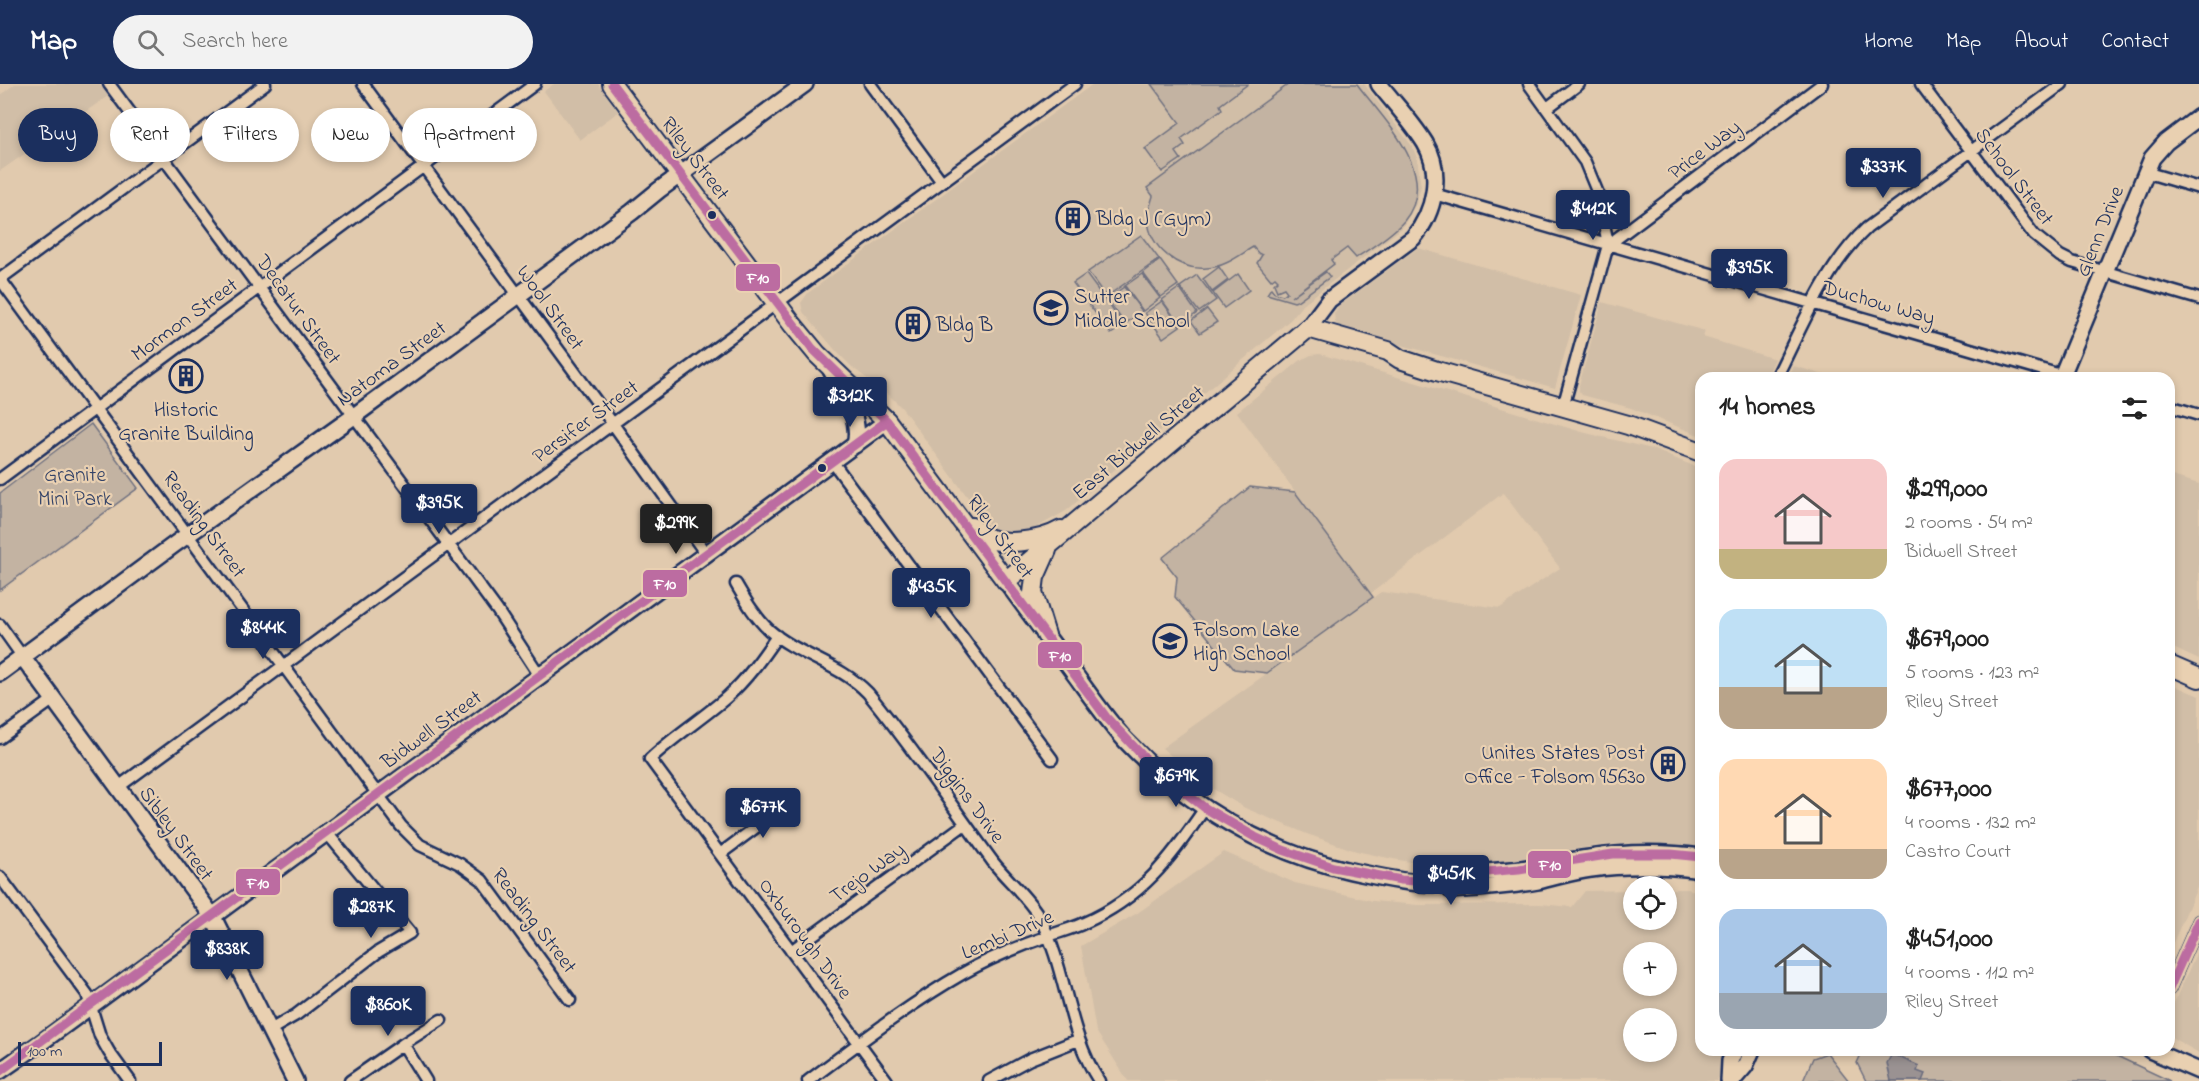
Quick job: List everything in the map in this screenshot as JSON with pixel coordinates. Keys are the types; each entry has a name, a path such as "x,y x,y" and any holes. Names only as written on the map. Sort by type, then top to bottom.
{"main road":[{"name":"Riley Street","path":"612,84 812,348 887,421 1006,581"},
{"path":"1303,333 1386,363 1400,359 1656,434 1695,450"},
{"name":"East Bidwell Street","path":"1006,581 1303,333"},
{"path":"952,508 982,536 1003,542 1024,541 1056,533 1083,517"},
{"path":"1046,635 1033,593 1035,577 1049,545"},
{"path":"2175,668 2199,678"}],"street":[{"name":"Decatur Street","path":"109,84 127,108"},
{"path":"190,139 265,84"},
{"name":"Wool Street","path":"363,84 614,424 706,554"},
{"name":"Mormon Street","path":"0,478 535,84"},
{"name":"Natoma Street","path":"0,673 805,84"},
{"path":"870,84 942,182"},
{"name":"Persifer Street","path":"117,788 1075,84"},
{"path":"1303,333 1329,300 1413,238 1431,209 1434,173 1428,149 1379,84"},
{"path":"1529,84 1577,149 1592,178 1599,196 1608,244 1563,407"},
{"path":"1547,108 1579,84"},
{"name":"Price Way","path":"1608,244 1822,84"},
{"name":"School Street","path":"1921,84 2043,244 2072,262 2199,299"},
{"path":"1779,372 1834,265 1855,240 1867,228 2062,84"},
{"name":"Glenn Drive","path":"2067,372 2104,272 2152,158 2160,146 2199,117"},
{"path":"0,279 159,162"},
{"name":"Decatur Street","path":"167,162 497,610 540,676"},
{"path":"2145,172 2199,188"},
{"name":"Duchow Way","path":"1434,194 2048,372"},
{"name":"Reading Street","path":"0,279 401,826 428,850 464,866 482,880 570,1000"},
{"path":"828,365 855,419 857,432 855,445"},
{"path":"2175,408 2199,415"},
{"name":"Bidwell Street","path":"0,1071 887,421"},
{"path":"832,461 1052,759"},
{"name":"Riley Street","path":"1006,581 1126,740 1155,769 1204,808 1255,837 1312,861 1373,876 1443,883 1451,890 1529,882 1563,873 1614,866 1659,866 1695,869"},
{"name":"Diggins Drive","path":"736,584 759,620 777,636 845,673 874,700 1000,870 1030,904 1047,936 1067,995 1078,1040 1099,1081"},
{"name":"Sibley Street","path":"0,624 117,788 213,916 295,1081"},
{"name":"Oxburough Drive","path":"777,636 742,683 725,699 671,739 650,759 887,1081"},
{"path":"0,738 54,699"},
{"path":"720,854 790,802"},
{"name":"Lembi Drive","path":"808,1081 932,991 963,973 1009,951 1084,924 1104,914 1142,888 1173,854 1204,808"},
{"name":"Trejo Way","path":"791,951 965,824"},
{"path":"270,1030 296,1015 378,952 410,933 327,833"},
{"name":"Riley Street","path":"1443,883 1455,875 1519,869 1613,854 1695,856"},
{"path":"1473,889 1481,881 1531,874 1539,871 1546,864"},
{"path":"0,877 87,994 100,1036 130,1081"},
{"path":"2175,975 2199,921"},
{"path":"350,1081 441,1020"},
{"path":"989,1081 1030,1059 1078,1040"},
{"path":"403,1044 426,1081"},
{"path":"1730,1081 1730,1061 1732,1056"},
{"path":"1744,1056 1745,1066"},
{"path":"1730,1081 1745,1066 1749,1056"},
{"path":"2164,1056 2199,1071"}],"shaded area":[{"path":"15,84 99,84 108,96 91,108 18,108 18,158 0,171 0,95"},
{"path":"554,84 598,84 618,112 580,140 544,91"},
{"name":"Sutter Middle School","path":"1093,84 1364,84 1412,146 1417,158 1421,186 1416,204 1402,228 1303,304 1291,319 1066,511 1030,531 1008,532 995,529 986,522 902,408 837,352 803,312 801,303 808,293"},
{"path":"1418,248 1581,295 1555,388 1341,328 1335,322 1334,313 1339,306"},
{"path":"1602,302 1705,331 1703,337 1775,359 1769,372 1695,372 1695,434 1631,408 1582,395 1579,385"},
{"path":"1320,354 1582,432 1652,449 1695,467 1695,847 1638,843 1602,845 1521,861 1474,867 1434,866 1393,859 1356,851 1307,834 1245,808 1200,781 1162,748 1381,592 1500,608 1560,568 1503,493 1370,594 1237,412 1301,360"},
{"path":"1794,366 1814,372 1790,372"},
{"path":"2175,477 2199,484 2199,660 2175,649"},
{"path":"2175,686 2199,696 2199,883 2175,938"},
{"path":"1224,852 1295,883 1373,901 1418,905 1540,904 1572,907 1585,891 1623,890 1623,930 1677,930 1677,889 1695,891 1695,1056 1727,1056 1717,1081 1128,1081 1096,1031 1081,946 1139,912"},
{"path":"2199,947 2199,1053 2175,1039 2175,1001"},
{"path":"1891,1056 1896,1056 1919,1066 1917,1071 1925,1074 1922,1081 1891,1081 1887,1063"}],"green space":[{"path":"1151,84 1248,84 1220,105 1222,109 1181,139 1185,145 1176,152 1181,159 1162,172 1145,149 1180,123"},
{"path":"1289,84 1357,84 1394,131 1405,149 1413,167 1416,185 1414,203 1399,226 1356,258 1347,248 1331,260 1334,264 1291,297 1326,272 1330,277 1294,302 1267,294 1271,288 1275,293 1283,295 1287,292 1284,288 1277,291 1274,284 1278,280 1275,277 1271,280 1257,263 1262,255 1253,247 1226,263 1207,268 1186,266 1167,255 1159,248 1150,229 1148,216 1153,196 1147,188"},
{"path":"1141,235 1159,259 1106,297 1088,272"},
{"path":"1160,260 1178,285 1161,297 1143,273"},
{"path":"1219,267 1228,280 1212,292 1203,279"},
{"path":"1086,274 1124,325 1111,334 1073,283"},
{"path":"1142,274 1160,298 1143,311 1125,286"},
{"path":"1238,274 1249,290 1224,308 1213,293"},
{"path":"1197,275 1216,300 1199,312 1180,287"},
{"path":"1124,287 1142,311 1125,324 1107,299"},
{"path":"1179,288 1197,313 1180,325 1162,300"},
{"path":"1162,301 1180,326 1163,338 1145,313"},
{"path":"1207,309 1217,322 1200,333 1191,321"},
{"name":"Granite Mini Park","path":"91,424 138,488 0,590 0,493"},
{"path":"1250,487 1295,492 1373,597 1267,673 1234,669 1175,597 1177,577 1162,558"},
{"path":"1829,1056 1849,1081 1803,1081 1813,1058"},
{"path":"1860,1056 2117,1056 2170,1081 1866,1081 1857,1063"}],"transit line":[{"name":"F10","path":"612,84 812,348 887,421 1106,717 1155,769 1205,808 1255,837 1283,850 1333,867 1401,880 1443,883 1455,875 1519,869 1613,854 1695,856"},
{"name":"F10","path":"0,1071 887,421"},
{"name":"F10","path":"2175,975 2199,921"}],"place":[{"name":"Bldg J (Gym)","path":"1073,218"},
{"name":"Sutter Middle School","path":"1051,308"},
{"name":"Bldg B","path":"913,324"},
{"name":"Historic Granite Building","path":"186,376"},
{"name":"Folsom Lake High School","path":"1170,641"},
{"name":"Unites States Post Office - Folsom 95630","path":"1668,764"}]}
